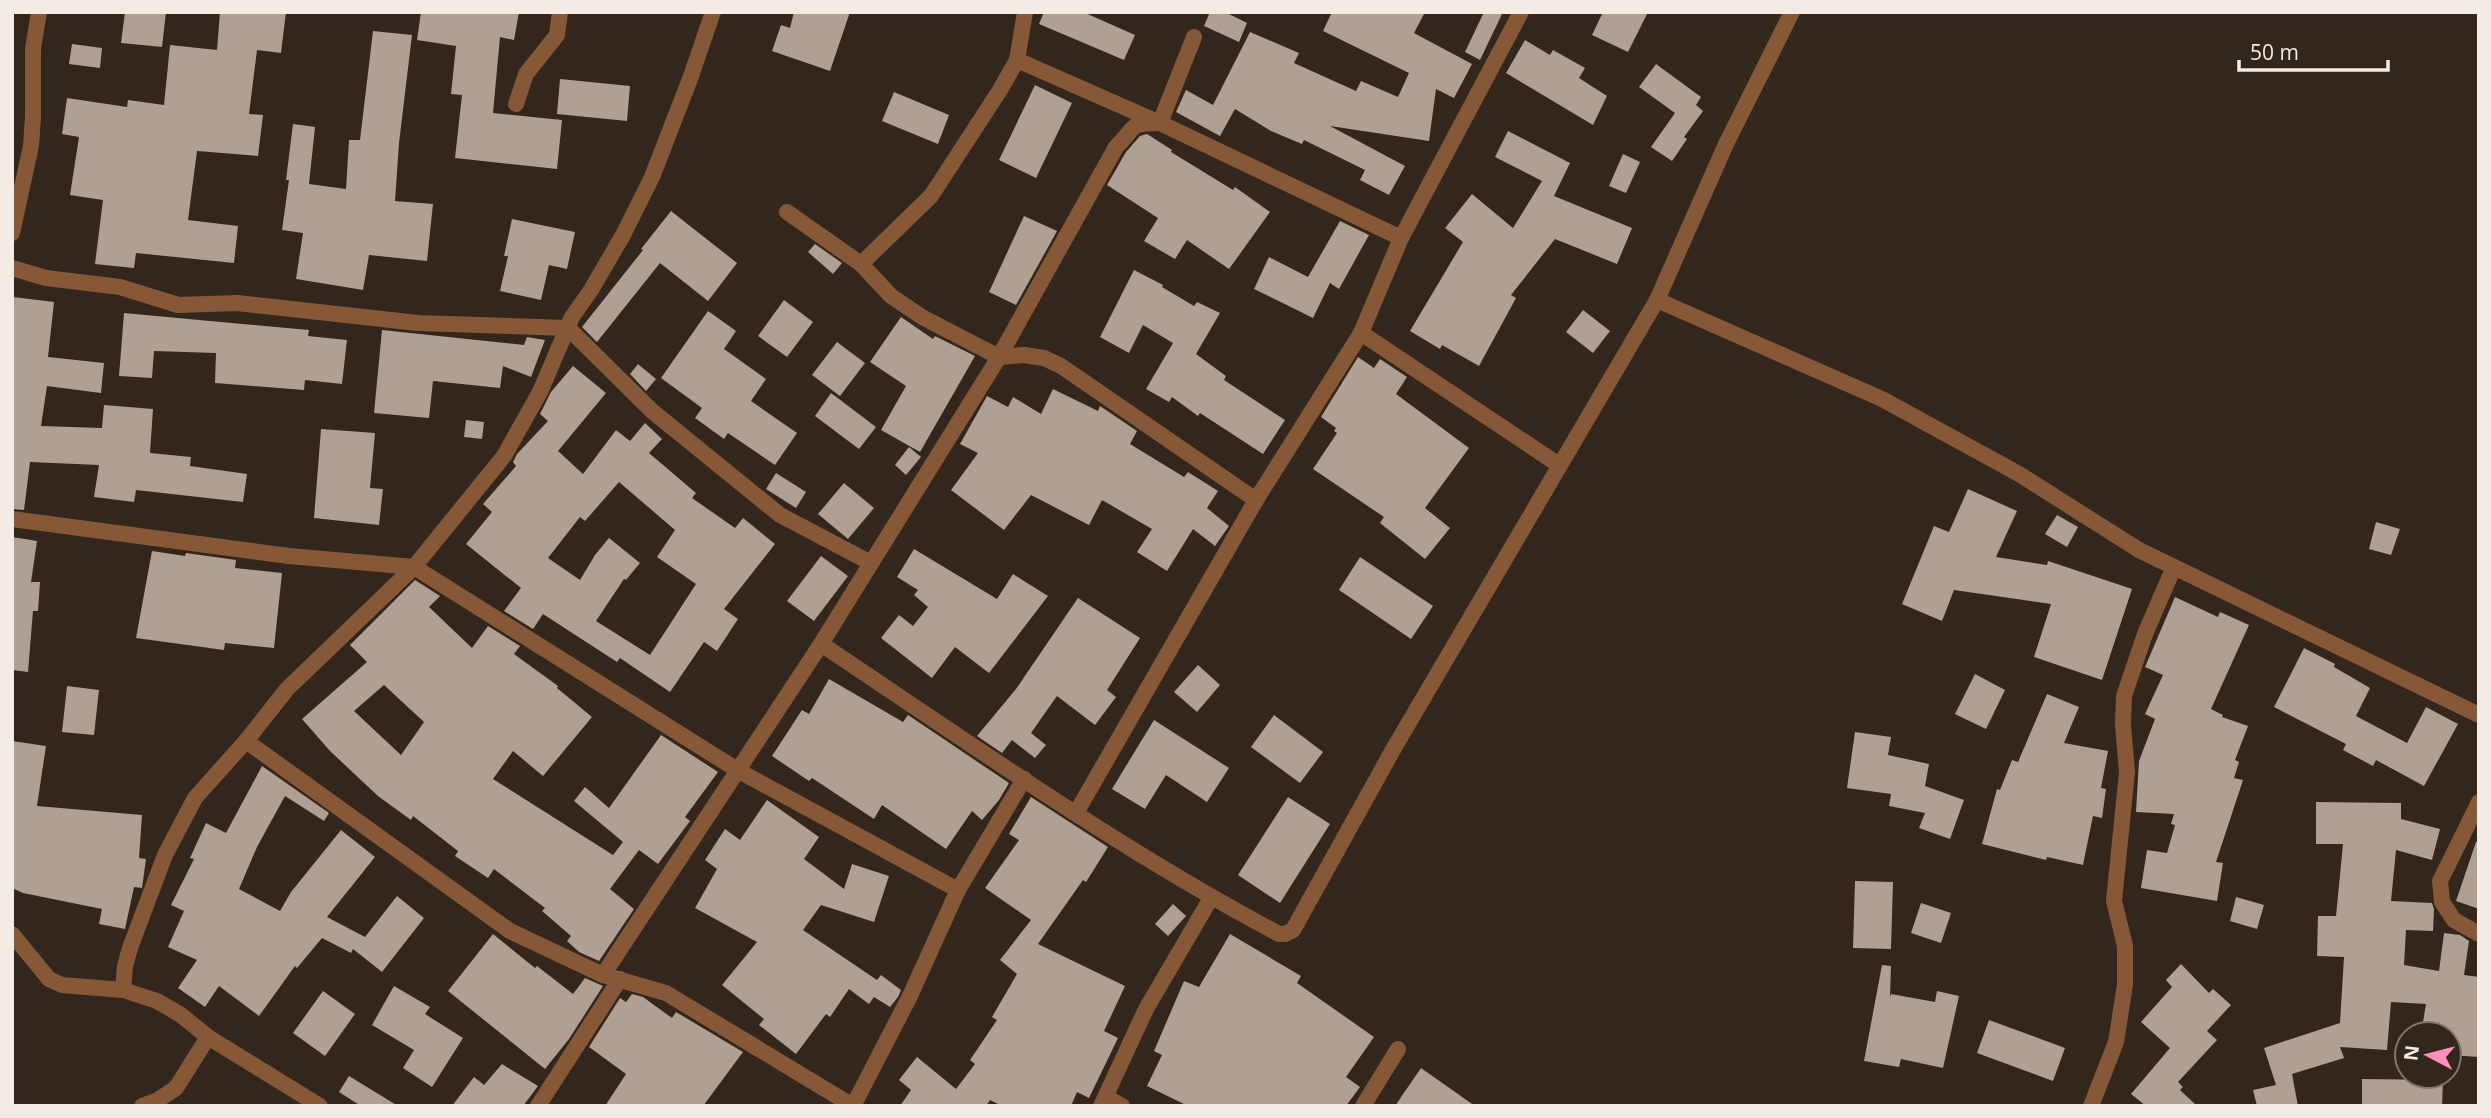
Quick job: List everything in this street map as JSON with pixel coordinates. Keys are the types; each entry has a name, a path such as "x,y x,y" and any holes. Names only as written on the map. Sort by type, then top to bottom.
{"street":[{"path":"12,233 31,146 33,49 39,12"},
{"path":"516,104 526,74 557,35 560,12"},
{"path":"123,990 125,966 165,855 195,798 246,741 286,689 414,567 504,456 540,392 572,317 623,235 652,177 713,12"},
{"path":"861,264 930,196 1000,90 1017,60 1025,12"},
{"path":"1076,813 1256,500 1361,333 1401,238 1521,12"},
{"path":"821,644 1076,813 1211,898 1279,934 1293,930 1394,748 1657,300 1726,144 1793,12"},
{"path":"1160,123 1194,37"},
{"path":"1017,60 1160,123 1401,238"},
{"path":"603,975 821,644 999,357 1116,147 1131,128 1142,123 1160,123"},
{"path":"788,212 861,264 891,296 912,310 999,357 1024,355 1044,358 1061,366 1256,500"},
{"path":"12,268 46,278 120,288 178,304 237,303 418,323 568,328 652,411 769,507 871,563"},
{"path":"1657,300 1882,399 2019,474 2138,550 2479,715"},
{"path":"1361,333 1559,465"},
{"path":"12,519 289,556 414,567 739,771 958,890"},
{"path":"2091,1106 2116,1042 2125,985 2125,946 2114,901 2127,772 2123,725 2124,696 2174,567"},
{"path":"246,741 510,931 603,975 666,993 853,1106 910,996 958,890 1024,779"},
{"path":"2479,802 2440,881 2442,902 2454,919 2479,934"},
{"path":"1122,1106 1103,1101 1146,1009 1211,898"},
{"path":"12,934 48,979 62,985 123,990 158,1001 208,1037 320,1106"},
{"path":"538,1106 620,979"},
{"path":"142,1106 168,1095 176,1087 208,1037"},
{"path":"1363,1106 1398,1049"}],"building":[{"path":"125,12 166,12 162,47 121,43"},
{"path":"220,12 286,12 281,53 257,50 249,114 263,115 258,156 197,151 188,220 238,226 234,263 136,253 134,268 95,264 103,200 70,195 79,137 62,134 67,98 127,107 128,100 164,105 170,45 217,50"},
{"path":"421,12 519,12 514,40 500,37 493,113 562,120 557,169 455,158 462,95 451,94 456,46 417,40"},
{"path":"794,12 850,12 830,71 772,51 781,25 790,28"},
{"path":"1044,12 1083,12 1135,35 1124,60 1039,24"},
{"path":"1210,12 1225,12 1247,23 1239,42 1204,26"},
{"path":"1332,12 1425,12 1414,33 1472,64 1454,98 1436,89 1429,141 1330,126 1405,166 1389,195 1360,180 1365,170 1304,140 1302,144 1271,131 1235,109 1220,136 1176,112 1186,90 1213,105 1250,32 1299,53 1294,63 1356,91 1361,81 1398,97 1409,73 1323,31"},
{"path":"1484,12 1503,12 1480,60 1465,52"},
{"path":"1603,12 1648,12 1628,52 1592,35"},
{"path":"373,31 412,35 395,201 433,204 427,261 369,255 363,290 296,279 303,233 282,230 293,124 315,127 309,184 346,189 349,140 360,140"},
{"path":"1525,40 1550,55 1553,50 1585,68 1579,78 1607,96 1593,125 1506,73"},
{"path":"72,44 102,48 100,68 69,64"},
{"path":"1656,64 1701,97 1696,105 1703,111 1684,137 1687,139 1672,161 1651,147 1675,113 1639,87"},
{"path":"560,79 630,86 627,121 557,114"},
{"path":"1035,85 1072,103 1036,178 999,160"},
{"path":"894,92 949,115 938,144 882,121"},
{"path":"1508,131 1570,163 1554,196 1632,228 1617,264 1555,239 1511,295 1516,298 1479,366 1442,345 1440,349 1410,331 1463,242 1445,228 1472,194 1513,228 1542,181 1495,157"},
{"path":"1147,134 1233,190 1235,187 1270,212 1229,269 1187,240 1175,259 1144,241 1158,218 1107,185 1126,152 1140,136"},
{"path":"1623,154 1640,162 1626,193 1609,186"},
{"path":"671,211 737,263 708,301 660,263 597,342 582,327"},
{"path":"1024,216 1057,231 1016,305 989,292"},
{"path":"512,219 575,232 567,269 549,265 541,300 500,291 508,256 504,256"},
{"path":"1340,221 1369,235 1339,289 1330,283 1313,318 1254,289 1269,257 1308,277"},
{"path":"815,244 842,263 833,274 808,252"},
{"path":"1134,270 1194,306 1197,302 1220,313 1196,354 1226,376 1224,380 1285,420 1263,454 1200,413 1198,416 1172,397 1169,402 1146,389 1173,343 1143,325 1129,353 1100,337"},
{"path":"13,297 54,302 48,357 104,363 101,393 47,386 41,426 102,428 104,405 153,409 150,453 191,457 190,466 247,474 243,502 136,490 134,502 94,497 99,465 30,462 24,510 12,509"},
{"path":"784,300 813,322 787,357 758,336"},
{"path":"1583,310 1610,331 1593,353 1566,332"},
{"path":"708,311 736,331 724,349 766,379 751,401 797,433 775,465 728,433 724,439 695,418 702,408 661,378"},
{"path":"124,313 309,330 308,336 347,340 342,384 305,380 304,390 215,383 216,353 154,351 152,378 119,376"},
{"path":"901,317 933,339 935,336 975,356 920,452 881,430 906,386 870,362"},
{"path":"382,330 524,345 527,337 545,340 531,377 503,366 500,388 433,381 429,418 374,413"},
{"path":"837,342 865,363 840,396 812,375"},
{"path":"1358,357 1374,368 1380,359 1407,377 1396,394 1469,448 1425,508 1450,528 1425,559 1380,523 1384,517 1313,469 1337,433 1334,431 1336,428 1321,417"},
{"path":"638,364 656,379 646,391 630,374"},
{"path":"573,366 606,393 558,451 583,474 616,430 630,441 645,423 662,439 649,453 696,493 692,498 735,528 743,518 775,544 724,609 738,619 717,651 704,642 670,692 620,658 617,662 543,614 533,629 504,611 521,588 466,544 492,512 483,504 516,466 513,462 517,454 548,421 540,414 551,392","holes":["619,482 675,530 657,557 696,584 650,655 596,621 624,579 626,580 640,563 609,538 580,580 548,558 580,517 585,521"]},
{"path":"1053,389 1098,411 1100,406 1137,431 1130,444 1184,477 1188,472 1218,491 1207,508 1229,526 1215,546 1193,529 1167,571 1137,552 1152,529 1102,500 1089,525 1031,495 1004,530 951,490 978,453 960,444 987,396 1008,407 1013,397 1041,414"},
{"path":"831,393 876,427 859,449 815,416"},
{"path":"466,420 484,422 482,439 464,437"},
{"path":"321,429 375,433 370,488 383,489 379,525 314,518"},
{"path":"909,447 921,457 906,475 895,465"},
{"path":"776,473 806,492 796,508 766,489"},
{"path":"844,483 874,508 848,539 818,514"},
{"path":"1968,489 2017,511 1996,557 2047,565 2048,561 2132,589 2102,680 2034,657 2051,604 1954,590 1942,621 1902,604 1934,526 1949,532"},
{"path":"2057,515 2078,527 2067,547 2045,534"},
{"path":"2376,522 2400,529 2391,555 2369,549"},
{"path":"12,537 37,541 31,582 40,582 38,611 33,611 28,672 12,670"},
{"path":"914,549 997,599 1013,574 1048,596 989,673 955,647 932,678 881,638 899,615 913,626 928,607 914,595 918,590 897,577"},
{"path":"152,551 236,560 235,568 282,573 274,648 225,643 224,650 136,638"},
{"path":"821,556 848,576 814,621 787,601"},
{"path":"1360,557 1433,606 1411,639 1339,590"},
{"path":"415,580 440,596 429,607 472,648 488,626 520,646 514,654 558,686 557,688 592,717 543,776 513,751 493,779 613,855 623,842 574,801 585,787 609,808 661,735 718,772 685,817 690,821 658,864 639,850 610,889 634,909 599,961 579,952 567,941 571,936 542,911 545,908 494,869 488,878 455,856 458,851 413,816 411,820 378,796 330,751 302,719 367,662 350,645","holes":["384,685 424,722 401,755 354,711"]},
{"path":"2175,597 2218,617 2220,612 2249,625 2211,709 2223,715 2222,717 2248,726 2235,760 2239,762 2234,778 2243,780 2216,862 2223,863 2217,901 2141,888 2147,850 2167,853 2175,825 2171,824 2174,814 2136,812 2139,761 2155,719 2145,714 2163,675 2145,667"},
{"path":"1078,598 1140,638 1107,690 1116,697 1095,725 1057,696 1031,733 1046,745 1035,758 1012,740 1002,753 977,736 1016,689"},
{"path":"2304,648 2335,664 2334,667 2370,688 2356,716 2407,743 2426,707 2458,724 2424,786 2376,760 2373,766 2343,750 2346,744 2274,707"},
{"path":"1198,665 1220,685 1197,712 1174,692"},
{"path":"1975,674 2005,690 1986,729 1955,714"},
{"path":"829,679 903,722 908,715 1009,783 999,800 982,820 972,811 946,849 882,805 874,819 812,778 809,781 772,756 802,710 809,714"},
{"path":"67,686 99,690 94,735 62,732"},
{"path":"2047,694 2079,707 2064,743 2108,751 2101,788 2106,789 2102,818 2093,816 2083,865 2047,857 2046,860 1982,844 1997,789 2000,790 2012,760 2018,762"},
{"path":"1274,715 1323,752 1300,783 1251,747"},
{"path":"1154,720 1229,768 1207,802 1166,775 1145,809 1112,789"},
{"path":"1855,732 1891,737 1888,755 1929,764 1925,786 1964,800 1950,839 1919,828 1925,813 1889,806 1891,794 1847,788"},
{"path":"12,741 46,746 37,806 142,815 139,858 146,859 142,888 134,887 125,929 99,924 102,909 23,893 12,888"},
{"path":"262,766 329,813 324,821 285,796 257,847 239,889 280,911 291,892 341,830 375,857 327,917 365,937 397,896 424,918 382,972 353,949 351,953 322,938 297,968 295,966 259,1016 219,986 205,1007 178,988 197,960 168,947 184,911 171,905 194,859 190,858 206,823 226,833"},
{"path":"1031,797 1108,847 1086,882 1083,880 1038,944 1125,986 1104,1031 1118,1038 1089,1098 1077,1092 1071,1106 1002,1106 990,1100 986,1106 900,1106 911,1090 899,1080 917,1057 956,1089 975,1064 970,1060 997,1020 992,1017 1017,974 1000,960 1031,920 985,888 1019,840 1009,834"},
{"path":"1288,797 1330,824 1280,903 1238,875"},
{"path":"767,800 819,837 804,859 844,889 852,864 889,876 874,922 821,905 803,930 877,980 881,975 901,990 898,997 890,1007 874,997 869,1004 849,989 830,1017 826,1014 796,1054 759,1025 764,1019 722,985 757,942 695,908 717,869 705,860 725,829 740,840"},
{"path":"2316,802 2401,803 2401,819 2440,829 2432,860 2396,850 2391,901 2432,903 2434,909 2433,931 2406,930 2404,965 2439,971 2444,933 2460,935 2469,941 2464,975 2479,977 2479,1057 2463,1056 2463,1020 2423,1020 2426,1004 2391,1002 2387,1050 2340,1047 2344,1058 2292,1074 2298,1106 2257,1106 2253,1090 2276,1085 2264,1048 2340,1023 2344,957 2317,956 2318,916 2336,916 2343,844 2316,844"},
{"path":"2476,842 2479,842 2479,909 2456,901"},
{"path":"1855,881 1893,882 1891,949 1853,948"},
{"path":"2236,897 2264,905 2257,929 2230,921"},
{"path":"1921,903 1951,913 1941,943 1911,933"},
{"path":"1173,904 1186,916 1168,936 1155,924"},
{"path":"493,934 573,994 585,978 603,986 569,1039 545,1069 448,991"},
{"path":"1230,934 1301,976 1297,983 1374,1037 1346,1077 1360,1087 1346,1106 1188,1106 1147,1086 1162,1055 1154,1051 1184,981 1199,987"},
{"path":"2181,964 2209,993 2213,989 2231,1005 2207,1031 2217,1040 2178,1082 2183,1087 2180,1090 2197,1106 2146,1106 2131,1094 2170,1048 2141,1022 2172,987 2166,980"},
{"path":"1882,965 1891,966 1890,997 1891,994 1935,1002 1937,991 1959,996 1943,1068 1901,1059 1899,1067 1864,1061"},
{"path":"394,986 430,1007 425,1014 463,1038 432,1087 403,1068 414,1050 372,1025"},
{"path":"323,991 355,1014 325,1056 293,1033"},
{"path":"632,994 643,997 672,1018 676,1012 743,1052 703,1106 605,1106 626,1074 589,1047 620,998 626,1002"},
{"path":"1989,1020 2065,1048 2053,1081 1977,1053"},
{"path":"502,1064 538,1086 523,1106 452,1106 474,1077 484,1085"},
{"path":"1421,1068 1475,1106 1395,1106"},
{"path":"349,1076 398,1106 361,1106 339,1092"},
{"path":"2362,1079 2393,1079 2393,1090 2443,1090 2442,1106 2362,1105"}]}
